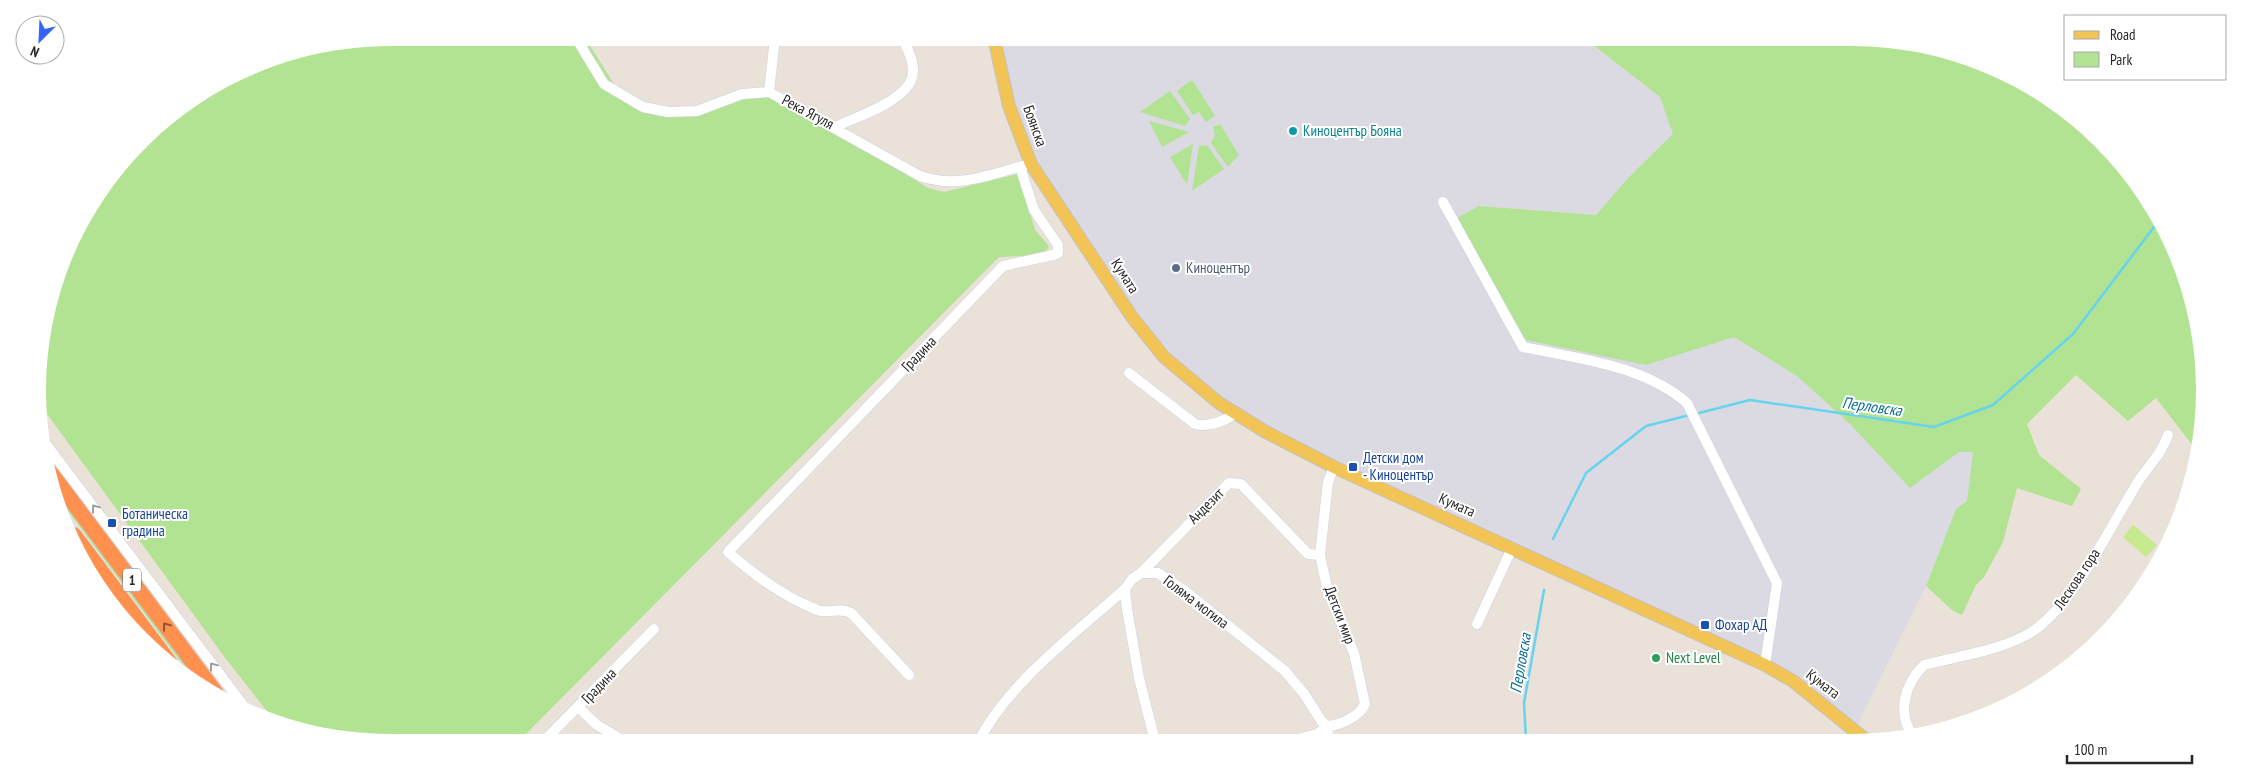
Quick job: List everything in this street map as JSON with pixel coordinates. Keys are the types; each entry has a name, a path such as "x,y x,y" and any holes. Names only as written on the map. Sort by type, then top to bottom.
{"highway":[{"name":"1","path":"60,485 207,681"},
{"name":"1","path":"88,553 149,635"}],"main road":[{"name":"Боянска","path":"996,46 1026,165 1067,216"},
{"name":"Кумата","path":"1067,216 1132,317 1164,357 1219,403 1266,432 1334,467 1765,665 1813,696 1858,734"}],"street":[{"name":"Река Ягуля","path":"581,46 604,84 643,107 668,112 697,111 742,94 770,92 920,176 937,182 950,183 1026,165"},
{"path":"770,92 774,46"},
{"path":"835,127 876,109 904,91 912,78 913,66 905,46"},
{"name":"Градина","path":"908,675 851,613 845,610 818,610 754,574 728,552 1003,266 1053,256 1058,252 1058,245 1034,210 1026,165"},
{"path":"1443,202 1523,347 1625,369 1671,389 1687,403 1778,583 1765,665"},
{"path":"1129,373 1200,426 1222,422 1236,413"},
{"name":"Лескова гора","path":"1908,729 1903,713 1905,696 1914,676 1924,665 2017,640 2048,620 2067,597 2138,481 2161,452 2168,434"},
{"path":"52,452 238,698"},
{"name":"Детски мир","path":"1317,734 1328,726 1334,726 1357,715 1365,704 1354,653 1328,592 1320,555 1328,482 1334,467"},
{"name":"Андезит","path":"1140,573 1229,483 1241,484 1308,554 1320,555"},
{"path":"1477,624 1512,548"},
{"path":"983,734 989,722 1040,664 1125,590 1132,579 1140,573"},
{"name":"Голяма могила","path":"1140,573 1158,573 1186,592 1285,671 1305,695 1322,722 1328,726"},
{"path":"1125,590 1139,678 1152,734"},
{"name":"Градина","path":"551,734 654,629"},
{"path":"578,708 597,725 612,734"},
{"path":"1327,734 1328,726"}],"shaded area":[{"path":"996,46 1594,46 1660,97 1674,134 1630,176 1596,215 1479,206 1646,365 1734,337 1797,376 1850,424 1910,488 1959,452 1973,452 1967,501 1956,509 1926,586 1855,730 1793,681 1266,432 1164,357 1031,164"}],"green space":[{"path":"390,46 590,46 614,84 638,100 655,107 672,110 705,105 768,85 769,46 776,46 773,95 928,188 944,192 1018,174 1035,230 1049,246 1044,255 999,257 526,734 368,733 345,731 301,722 267,711 226,659 47,414 46,390 49,345 58,301 72,258 92,218 117,181 147,147 181,117 218,92 258,72 280,64 345,49"},
{"path":"1594,46 1852,46 1897,49 1941,58 1984,72 2043,104 2095,147 2125,181 2150,218 2170,258 2184,301 2193,345 2196,390 2191,444 2156,398 2128,421 2076,375 2027,424 2039,455 2081,489 2072,506 2017,488 2003,542 1984,577 1976,585 1962,615 1953,611 1926,586 1956,509 1967,501 1973,452 1959,452 1910,488 1850,424 1797,376 1734,337 1646,365 1526,340 1455,219 1479,206 1596,215 1630,176 1673,134 1660,97"},
{"path":"1190,81 1193,81 1215,116 1206,122 1199,112 1193,115 1177,91"},
{"path":"1170,91 1190,119 1185,126 1140,112"},
{"path":"1149,121 1189,132 1162,147"},
{"path":"1220,124 1239,155 1228,167 1211,143 1215,135 1213,127"},
{"path":"1193,144 1187,185 1170,157"},
{"path":"1207,145 1224,169 1192,191 1199,146"},
{"path":"66,504 190,669 182,664 68,511"},
{"path":"2133,525 2157,545 2146,557 2123,537"}],"waterway":[{"name":"Перловска","path":"1695,414 1750,400 1934,427 1993,405 2073,334 2154,227"},
{"name":"Перловска","path":"1553,539 1586,473 1646,426 1690,415"},
{"name":"Перловска","path":"1526,734 1524,703 1544,590"}],"place":[{"name":"Киноцентър Бояна","path":"1293,131"},
{"name":"Киноцентър","path":"1176,268"},
{"name":"Детски дом - Киноцентър","path":"1353,467"},
{"name":"Ботаническа градина","path":"112,523"},
{"name":"Фохар АД","path":"1705,625"},
{"name":"Next Level","path":"1656,658"}]}
